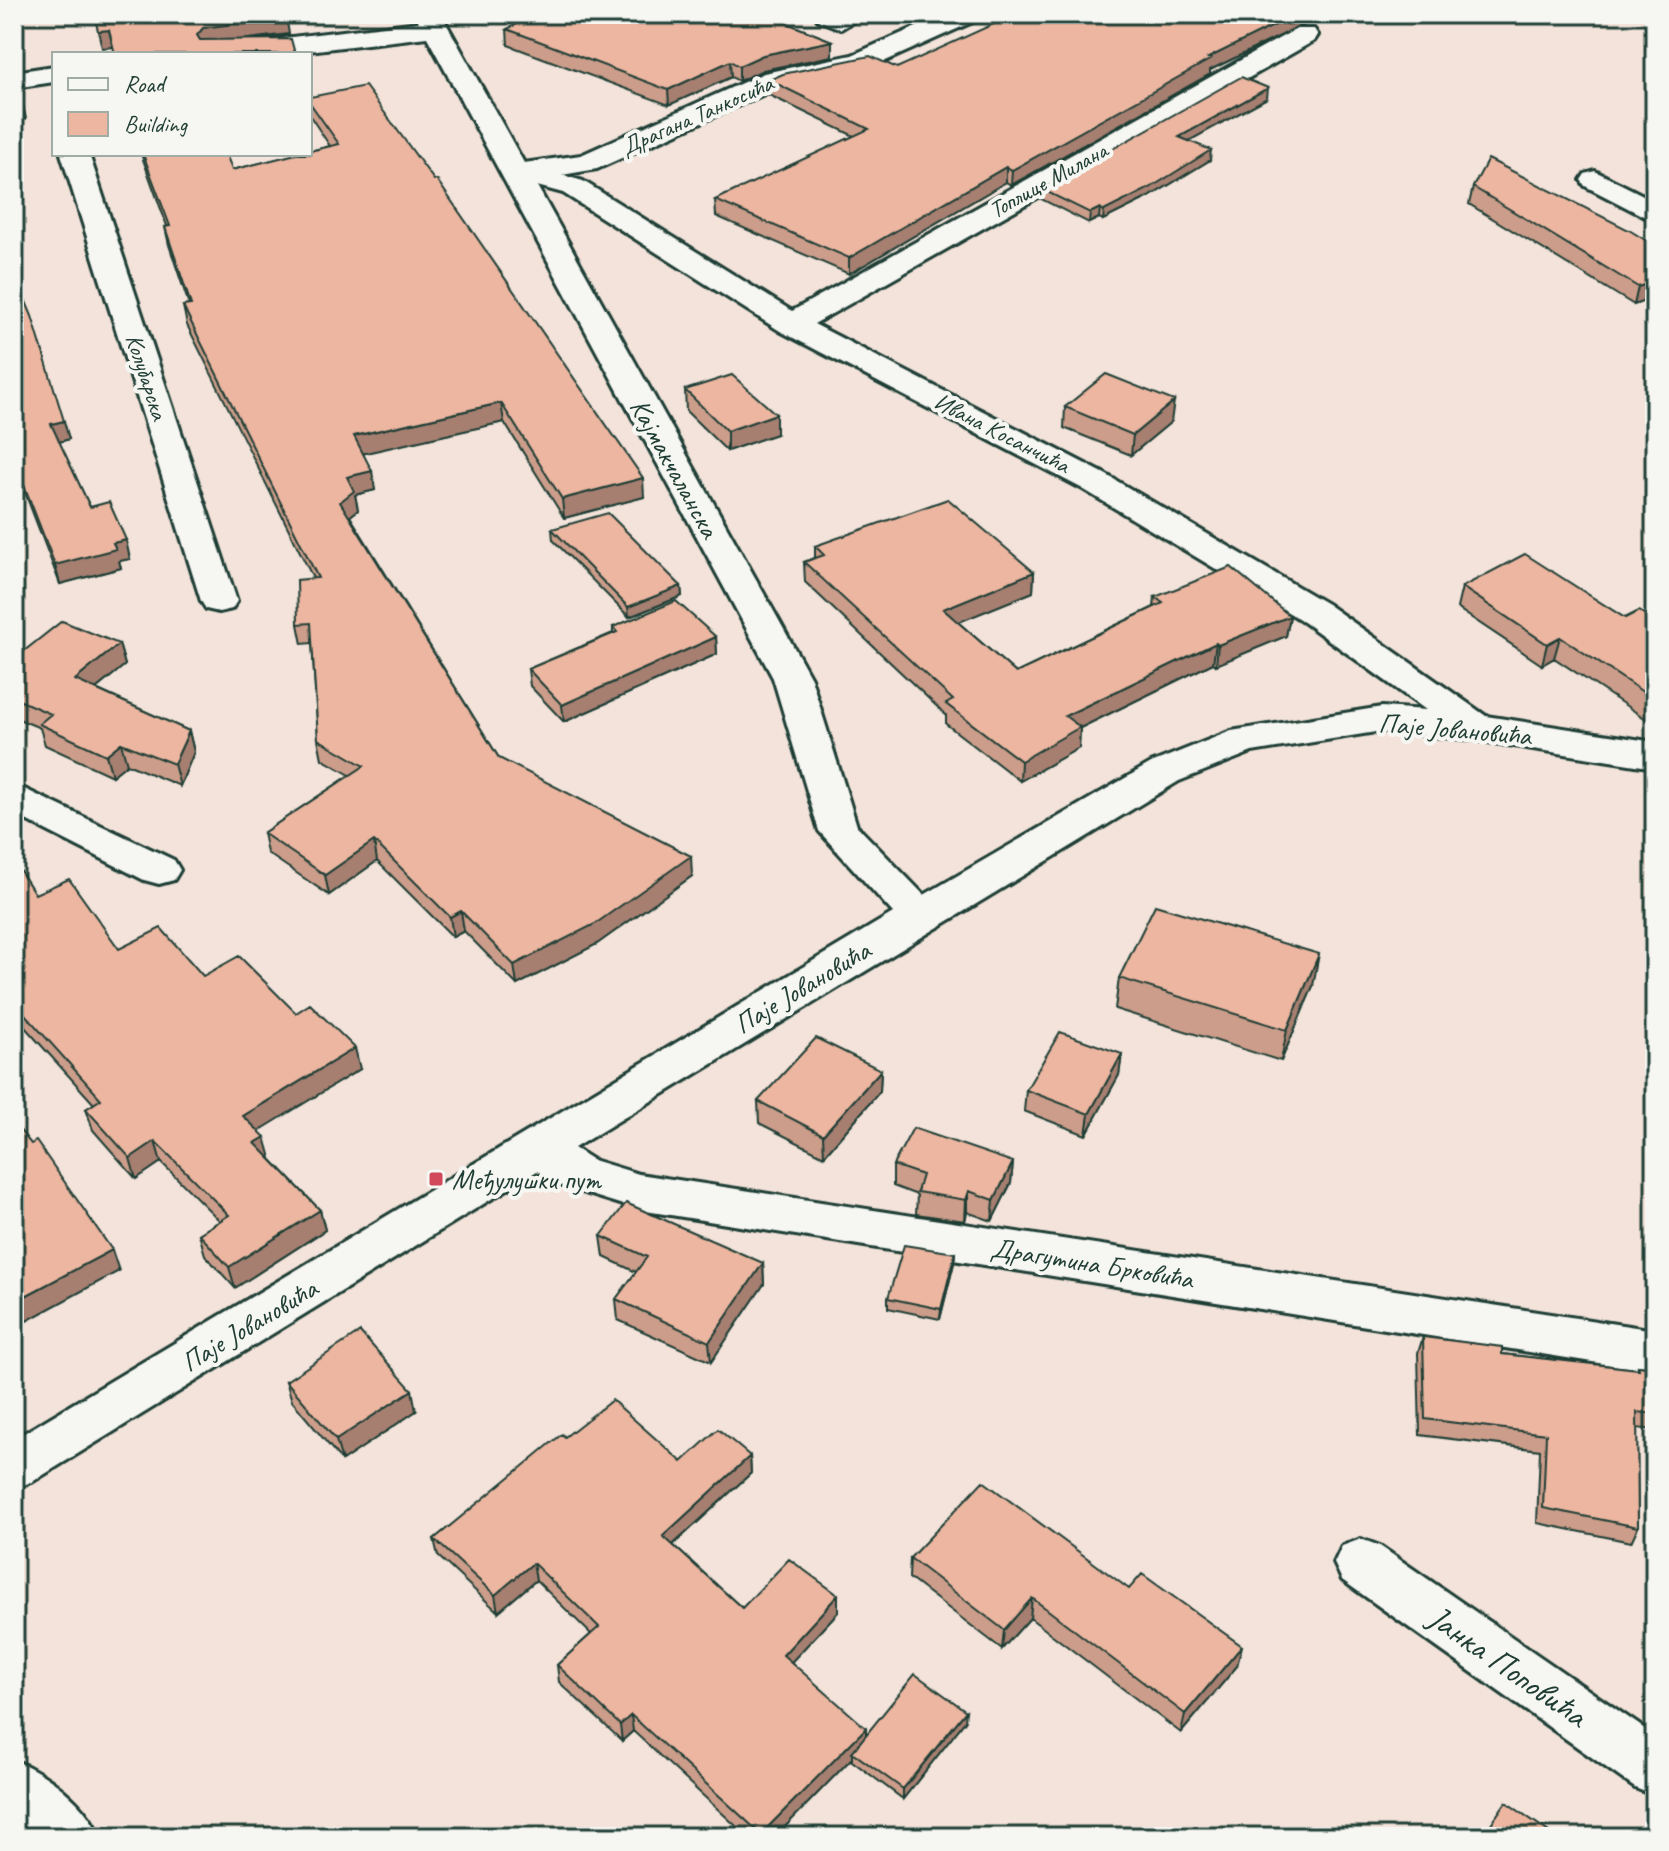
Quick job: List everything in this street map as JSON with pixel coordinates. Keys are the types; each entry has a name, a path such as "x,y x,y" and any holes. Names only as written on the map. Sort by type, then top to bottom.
{"main road":[{"path":"14,1789 70,1837"}],"street":[{"name":"Драгана Танкосића","path":"513,170 554,169 587,163 774,79 860,62 968,14"},
{"name":"Кајмакчаланска","path":"431,21 792,678 839,831 920,916"},
{"path":"229,52 431,21"},
{"name":"Топлице Милана","path":"791,324 1305,35"},
{"path":"14,80 52,79"},
{"name":"Колубарска","path":"76,156 219,601"},
{"name":"Ивана Косанчића","path":"513,170 573,187 791,324 1093,481 1314,612 1475,727"},
{"path":"1595,180 1655,213"},
{"name":"Паје Јовановића","path":"14,1466 920,916 1165,772 1245,740 1382,719 1475,727 1655,755"},
{"path":"14,797 159,870"},
{"name":"Драгутина Брковића","path":"538,1149 578,1173 639,1192 1655,1351"},
{"name":"Јанка Поповића","path":"1361,1563 1655,1769"}],"building":[{"path":"94,14 285,14 286,17 203,28 197,35 200,40 291,39 294,52 114,52 109,30 98,31"},
{"path":"537,14 764,14 832,41 763,55 739,66 730,61 668,90 507,29"},
{"path":"1037,14 1297,14 1208,58 1211,59 1012,170 1006,167 849,258 715,200 869,129 769,80 783,74 870,56 897,68 1011,16 1022,21"},
{"path":"1241,77 1268,88 1179,137 1211,150 1150,188 1104,211 1100,208 1090,213 1041,189"},
{"path":"14,85 22,101 14,103"},
{"path":"365,86 437,180 643,478 562,499 501,403 354,436 372,471 347,477 354,491 340,502 499,758 691,856 595,924 514,965 461,911 450,917 374,841 325,875 263,833 364,766 318,739 311,623 298,624 297,580 318,578 183,306 191,305 165,227 170,226 144,156 227,156 232,170 288,156 312,156 312,151 339,144 312,106 312,97"},
{"path":"1488,159 1655,246 1655,281 1638,287 1473,187"},
{"path":"14,273 32,316 64,421 51,424 90,507 109,502 126,540 113,543 116,549 55,565 14,459"},
{"path":"1106,374 1174,401 1133,435 1065,407"},
{"path":"732,375 776,414 727,431 685,390"},
{"path":"948,499 1034,572 943,609 1016,673 1163,603 1155,597 1231,567 1290,616 1218,645 1216,643 1065,716 1080,727 1021,761 946,704 953,700 804,562 824,555 815,546"},
{"path":"608,513 681,586 628,607 552,529"},
{"path":"1525,554 1625,618 1639,611 1655,621 1655,700 1560,637 1547,644 1462,587"},
{"path":"676,601 716,637 562,705 528,669 617,632 613,627"},
{"path":"62,621 119,644 75,680 189,731 174,764 121,743 106,755 39,724 51,714 14,698 14,659"},
{"path":"14,861 35,894 69,879 119,949 161,928 203,976 239,956 296,1013 310,1004 355,1048 243,1116 265,1137 255,1143 320,1210 229,1267 199,1234 229,1215 155,1141 130,1158 86,1109 101,1099 14,1002"},
{"path":"1155,905 1319,954 1287,1030 1119,978"},
{"path":"1060,1032 1122,1054 1089,1114 1026,1090"},
{"path":"816,1038 881,1070 823,1135 758,1101"},
{"path":"14,1123 31,1144 36,1141 112,1250 14,1302"},
{"path":"913,1128 1013,1162 994,1200 969,1191 966,1200 917,1192 922,1175 893,1165"},
{"path":"626,1203 763,1263 709,1342 616,1299 647,1257 601,1236"},
{"path":"904,1245 955,1253 941,1309 888,1298"},
{"path":"360,1332 412,1390 336,1440 286,1381"},
{"path":"1423,1337 1502,1347 1502,1354 1639,1369 1638,1366 1655,1368 1655,1414 1637,1412 1638,1527 1543,1508 1546,1434 1425,1419"},
{"path":"612,1400 682,1462 718,1429 750,1456 663,1536 742,1608 789,1559 838,1595 783,1655 866,1728 761,1834 631,1715 620,1725 557,1665 599,1627 533,1563 495,1595 434,1539 562,1434 565,1437"},
{"path":"983,1481 1129,1589 1142,1574 1242,1646 1185,1714 1032,1598 1004,1630 910,1558"},
{"path":"915,1674 966,1711 903,1789 852,1752"},
{"path":"1506,1802 1556,1837 1482,1837"},
{"path":"904,1828 914,1837 896,1837"}],"place":[{"name":"Међулушки пут","path":"436,1179"}]}
